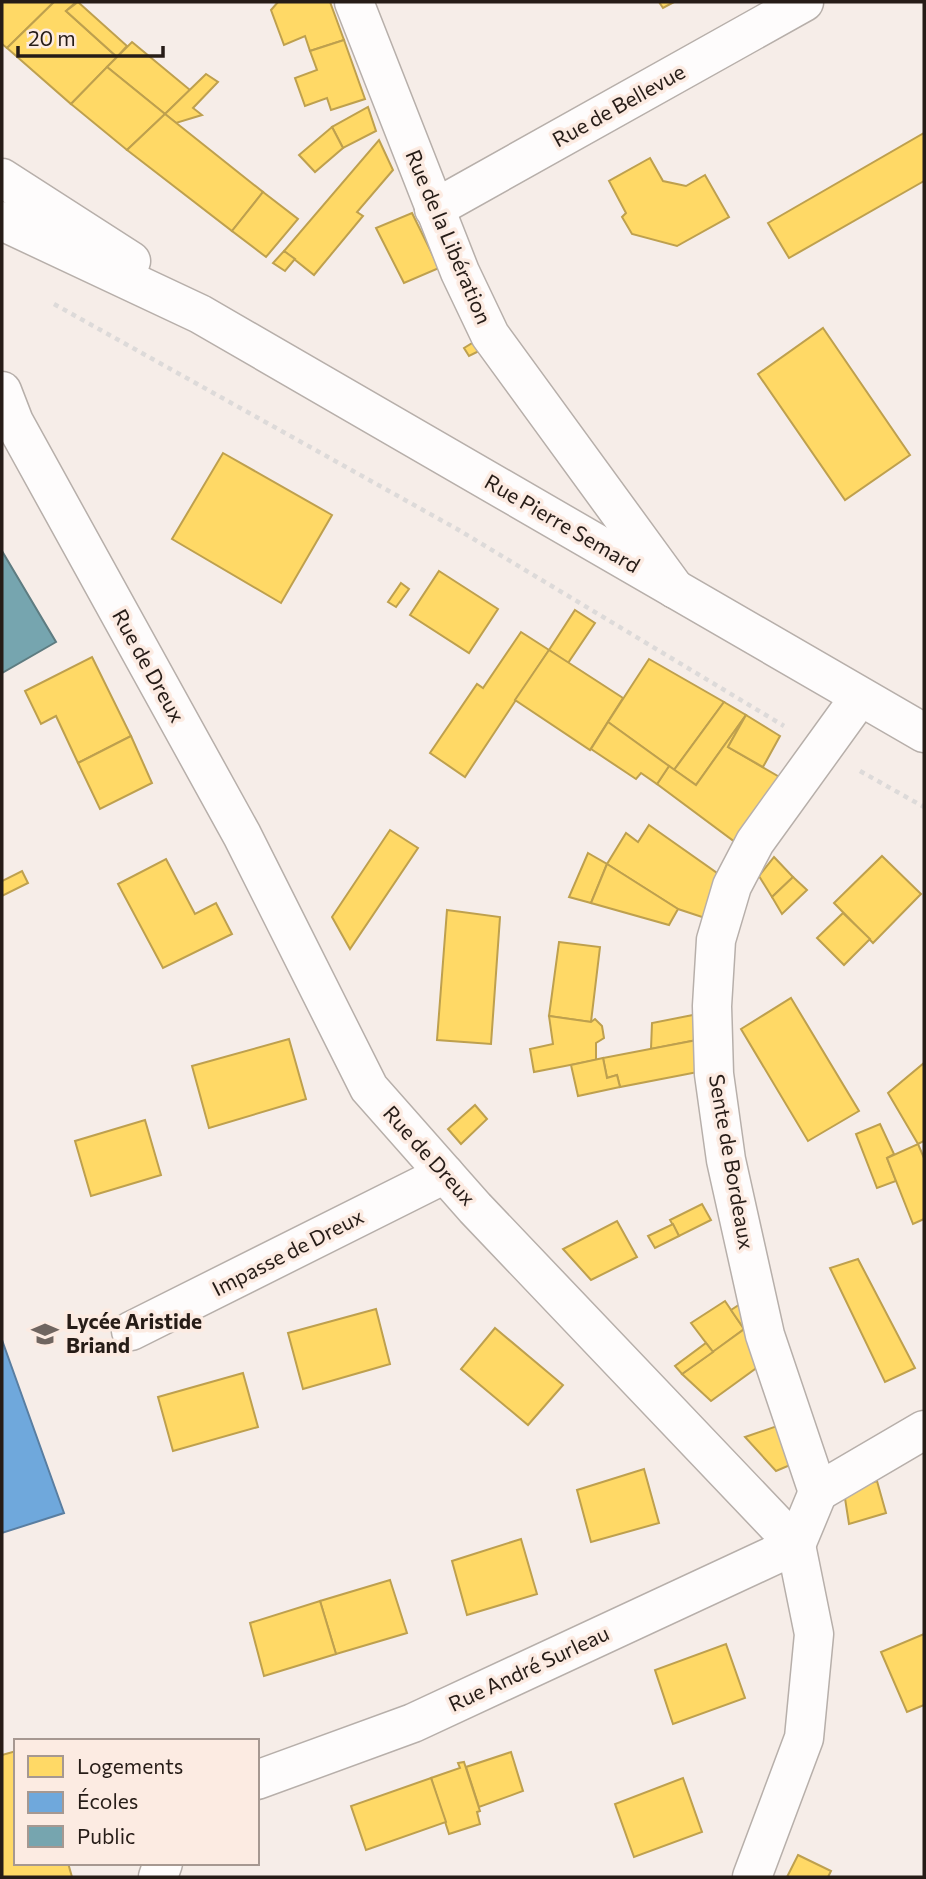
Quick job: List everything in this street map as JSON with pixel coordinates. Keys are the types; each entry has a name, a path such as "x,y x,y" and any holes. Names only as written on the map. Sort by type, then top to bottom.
{"street":[{"name":"Rue de la Libération","path":"354,2 434,209 490,335 675,589"},
{"name":"Rue de Bellevue","path":"434,209 804,2"},
{"name":"Rue Pierre Semard","path":"2,178 113,247 200,314"},
{"name":"Rue Pierre Semard","path":"2,220 200,314 859,698 924,733"},
{"name":"Rue de Dreux","path":"2,391 14,422 242,835 369,1088 445,1174 796,1545"},
{"name":"Sente de Bordeaux","path":"818,1492 765,1335 738,1214 714,1074 712,1006 716,940 732,886 755,842 859,698"},
{"name":"Impasse de Dreux","path":"131,1331 445,1174"},
{"path":"752,1877 804,1738 814,1634 796,1545 818,1492 924,1430"},
{"name":"Rue André Surleau","path":"259,1779 413,1723 796,1545"}],"path":[{"path":"54,304 457,529 822,749 924,807"}],"building: Logements":[{"path":"2,2 54,2 7,48 2,44"},
{"path":"54,2 76,2 66,11 117,57 71,104 7,48"},
{"path":"78,2 127,46 117,57 66,11"},
{"path":"278,2 330,2 344,40 310,51 305,36 284,45 271,10"},
{"path":"659,2 674,2 663,8"},
{"path":"344,40 365,99 331,110 327,98 305,106 295,78 317,70 310,51"},
{"path":"132,42 190,90 165,114 107,67"},
{"path":"107,67 165,114 127,150 71,104"},
{"path":"206,74 218,82 193,108 202,115 176,123 165,114"},
{"path":"368,107 376,131 343,148 332,127"},
{"path":"165,114 263,192 232,231 127,150"},
{"path":"332,127 343,148 315,172 299,155"},
{"path":"924,133 924,181 789,258 768,223"},
{"path":"379,140 393,170 357,212 363,216 314,275 284,251"},
{"path":"650,158 663,181 686,186 705,175 729,217 677,246 632,234 622,217 626,213 609,181"},
{"path":"263,192 298,219 266,257 232,231"},
{"path":"412,213 439,268 404,283 376,228"},
{"path":"284,251 295,259 285,271 273,263"},
{"path":"823,328 910,455 845,500 758,374"},
{"path":"474,342 479,351 469,356 464,348"},
{"path":"223,453 332,515 281,603 172,539"},
{"path":"439,571 498,609 469,653 410,615"},
{"path":"401,583 409,589 396,607 388,602"},
{"path":"575,610 595,623 568,663 549,650"},
{"path":"521,632 549,650 465,777 430,753 477,684 483,688"},
{"path":"549,650 623,698 590,750 515,700"},
{"path":"92,657 131,736 78,763 56,716 41,724 25,691"},
{"path":"649,659 724,702 674,770 608,722"},
{"path":"724,702 746,715 696,785 674,770"},
{"path":"746,715 728,747 788,782 739,845 657,784 669,766 696,785"},
{"path":"746,715 780,736 763,767 728,747"},
{"path":"608,722 669,766 657,784 641,773 636,779 591,749"},
{"path":"131,736 152,783 100,809 78,763"},
{"path":"649,825 717,873 705,918 678,909 607,864 626,833 638,842"},
{"path":"390,830 418,848 350,949 332,917"},
{"path":"588,853 607,864 591,903 569,897"},
{"path":"882,856 921,894 873,943 834,903"},
{"path":"774,857 793,877 772,897 759,876"},
{"path":"166,859 195,914 216,903 232,934 163,968 118,884"},
{"path":"607,864 678,909 669,925 591,903"},
{"path":"22,871 28,883 2,896 2,881"},
{"path":"793,877 807,890 782,914 772,897"},
{"path":"447,910 500,917 491,1044 437,1040"},
{"path":"843,913 870,939 844,965 817,938"},
{"path":"559,942 600,947 591,1022 549,1016"},
{"path":"791,998 859,1111 808,1141 741,1029"},
{"path":"698,1014 697,1040 651,1049 652,1023"},
{"path":"549,1016 591,1022 595,1019 602,1026 604,1038 596,1043 596,1060 534,1072 530,1049 553,1044"},
{"path":"289,1039 306,1099 209,1128 192,1066"},
{"path":"697,1040 703,1071 620,1087 617,1075 607,1078 603,1058"},
{"path":"603,1058 607,1078 617,1075 620,1087 578,1096 571,1065"},
{"path":"924,1063 924,1141 918,1144 888,1093"},
{"path":"475,1105 487,1119 461,1144 448,1129"},
{"path":"145,1120 161,1175 91,1196 75,1141"},
{"path":"880,1124 894,1154 887,1158 896,1181 877,1188 856,1134"},
{"path":"918,1144 924,1158 924,1219 913,1224 887,1158"},
{"path":"702,1204 711,1220 679,1236 670,1220"},
{"path":"617,1221 637,1257 591,1280 563,1249"},
{"path":"673,1224 679,1236 655,1248 648,1236"},
{"path":"858,1259 915,1368 885,1382 830,1268"},
{"path":"725,1301 744,1329 713,1352 691,1323"},
{"path":"745,1301 744,1329 731,1310"},
{"path":"376,1309 390,1364 303,1389 288,1333"},
{"path":"750,1325 766,1361 711,1401 682,1374"},
{"path":"495,1328 563,1385 528,1425 461,1369"},
{"path":"706,1343 713,1352 682,1374 675,1366"},
{"path":"243,1373 258,1427 173,1451 158,1397"},
{"path":"789,1422 802,1460 776,1471 745,1437"},
{"path":"644,1469 659,1523 591,1542 577,1490"},
{"path":"877,1481 886,1513 849,1524 844,1492"},
{"path":"521,1539 537,1594 467,1615 452,1561"},
{"path":"390,1580 407,1633 336,1654 320,1601"},
{"path":"320,1601 336,1654 264,1676 250,1623"},
{"path":"924,1634 924,1705 907,1712 881,1652"},
{"path":"726,1644 745,1698 673,1724 655,1670"},
{"path":"14,1752 14,1865 69,1865 72,1877 2,1877 2,1755"},
{"path":"511,1752 523,1791 479,1807 466,1767"},
{"path":"464,1762 480,1811 477,1812 480,1824 449,1834 431,1778 460,1768 458,1763"},
{"path":"431,1778 446,1822 366,1850 351,1806"},
{"path":"683,1778 702,1832 634,1857 615,1804"},
{"path":"798,1855 831,1871 828,1877 787,1877"}],"building: Écoles":[{"path":"2,1340 64,1513 2,1533"}],"building: Public":[{"path":"2,551 56,642 2,673"}],"place":[{"name":"Lycée Aristide Briand","path":"45,1334"}]}
